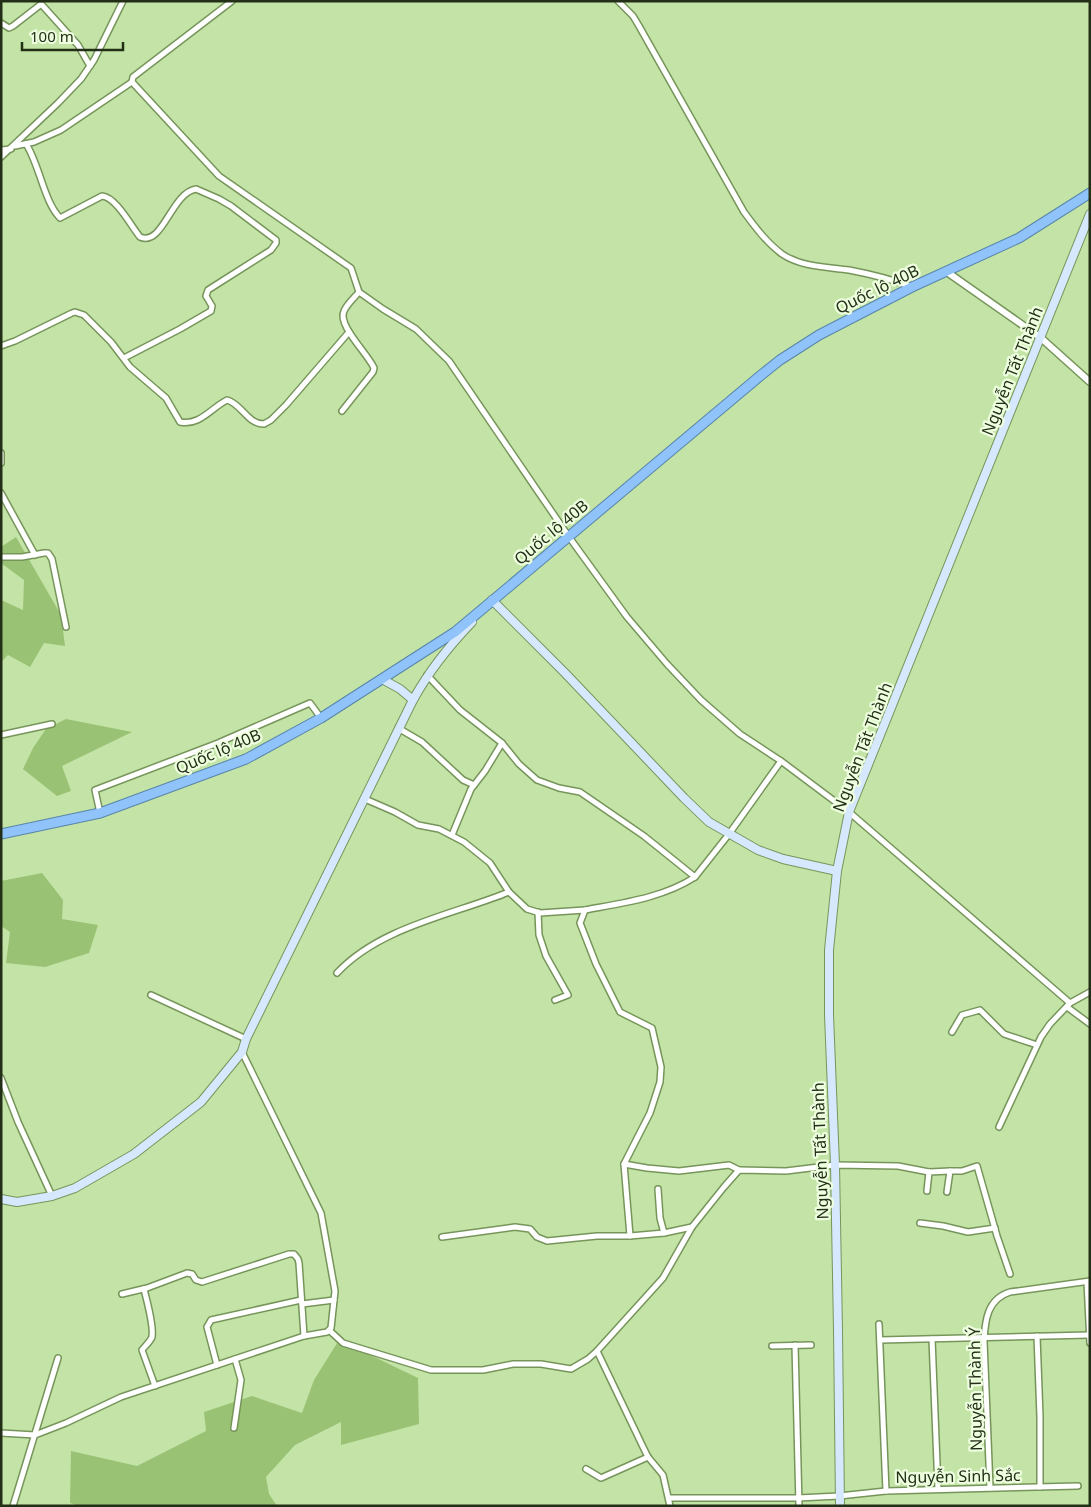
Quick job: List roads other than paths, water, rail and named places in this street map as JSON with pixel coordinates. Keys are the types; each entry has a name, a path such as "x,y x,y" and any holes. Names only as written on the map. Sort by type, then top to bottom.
{"highway":[{"name":"Quốc lộ 40B","path":"1,834 100,813 246,759 321,718 455,632 780,360 819,334 912,287 1019,238 1090,194"}],"main road":[{"name":"Nguyễn Tất Thành","path":"840,1506 835,1165 829,987 830,926 837,871 849,812 1090,214"},
{"path":"1,1199 17,1202 52,1196 75,1188 134,1154 201,1102 242,1052 246,1038 412,700 427,675 452,643 492,600 709,822 758,850 792,861 837,871"},
{"path":"382,679 400,689 412,700"}],"street":[{"path":"1,157 58,104 81,79 90,66 123,1"},
{"path":"1,150 47,137 69,126 132,82 134,77 232,1"},
{"path":"618,1 633,16 744,212 765,238 782,254 791,258 812,265 875,275 912,287"},
{"path":"1,23 9,28 42,5 78,45 90,66"},
{"path":"132,82 219,176 351,268 359,292 416,329 449,361 569,537 627,617 701,700 740,734 781,761 849,812 1090,1024"},
{"path":"26,144 60,218 102,196 106,196 118,206 140,237 145,238 158,232 178,200 187,192 196,189 231,206 276,240 271,250 208,290 206,296 212,306 211,311 180,330 124,358"},
{"path":"947,272 1041,338 1090,382"},
{"path":"342,411 373,372 374,368 344,321 343,313 359,292"},
{"path":"1,346 75,312 84,315 111,342 130,367 166,398 180,422 191,423 198,421 227,400 232,402 255,422 264,424 271,420 291,399 350,332"},
{"path":"1,453 1,464"},
{"path":"1,493 35,555"},
{"path":"1,557 22,558 48,553 52,559 66,627"},
{"path":"427,675 460,710 502,744 519,764 537,780 559,788 580,792 644,836 696,877"},
{"path":"100,813 95,790 218,743 310,703 321,718"},
{"path":"1,735 52,724"},
{"path":"398,728 422,742 463,780 474,785"},
{"path":"452,835 474,785 502,744"},
{"path":"365,799 395,812 418,825 439,829 452,835 490,862 509,892 527,909 538,912 585,910 652,896 696,877 781,761"},
{"path":"337,973 354,956 381,941 448,912 509,892"},
{"path":"585,910 580,923 610,994 620,1012 652,1028 661,1068 656,1098 636,1143 628,1153 624,1164 630,1236"},
{"path":"538,912 539,935 546,956 568,995 555,1000"},
{"path":"998,1127 1037,1045 1050,1024 1068,1005 1090,992"},
{"path":"151,995 246,1038"},
{"path":"952,1032 962,1015 980,1010 1004,1034 1037,1045"},
{"path":"1,1433 35,1435 66,1423 114,1400 304,1336 329,1330 332,1325 334,1290 323,1220 319,1207 242,1052"},
{"path":"1,1078 18,1122 52,1196"},
{"path":"624,1164 679,1171 729,1165 739,1170 786,1171 835,1165 898,1166 929,1172 962,1171 977,1166 1010,1274"},
{"path":"329,1330 344,1343 431,1370 483,1370 514,1364 540,1364 571,1369 597,1351 663,1278 692,1227 739,1170"},
{"path":"946,1192 950,1171"},
{"path":"927,1191 929,1172"},
{"path":"658,1189 660,1218 664,1233"},
{"path":"920,1223 968,1232 995,1228"},
{"path":"442,1237 515,1226 530,1229 538,1237 547,1241 597,1236 664,1233 692,1227"},
{"path":"122,1294 144,1289 187,1273 192,1274 198,1282 202,1282 292,1254 298,1259 304,1336"},
{"path":"1088,1281 1090,1343"},
{"name":"Nguyễn Thành Ý","path":"990,1488 984,1338 985,1320 990,1308 1001,1296 1010,1292 1088,1281"},
{"path":"144,1289 152,1335 150,1341 142,1350 155,1386"},
{"path":"217,1365 207,1327 211,1320 301,1302 334,1300"},
{"path":"879,1324 886,1490"},
{"path":"880,1340 1089,1335"},
{"path":"1037,1336 1040,1487"},
{"path":"932,1339 938,1490"},
{"path":"772,1346 811,1345"},
{"path":"795,1346 799,1506"},
{"path":"597,1351 648,1457 664,1475 670,1506"},
{"path":"13,1506 58,1358"},
{"path":"234,1428 242,1380 235,1359"},
{"path":"586,1469 601,1478 648,1457"},
{"name":"Nguyễn Sinh Sắc","path":"669,1498 798,1498 839,1496 886,1490 1078,1486"}]}
